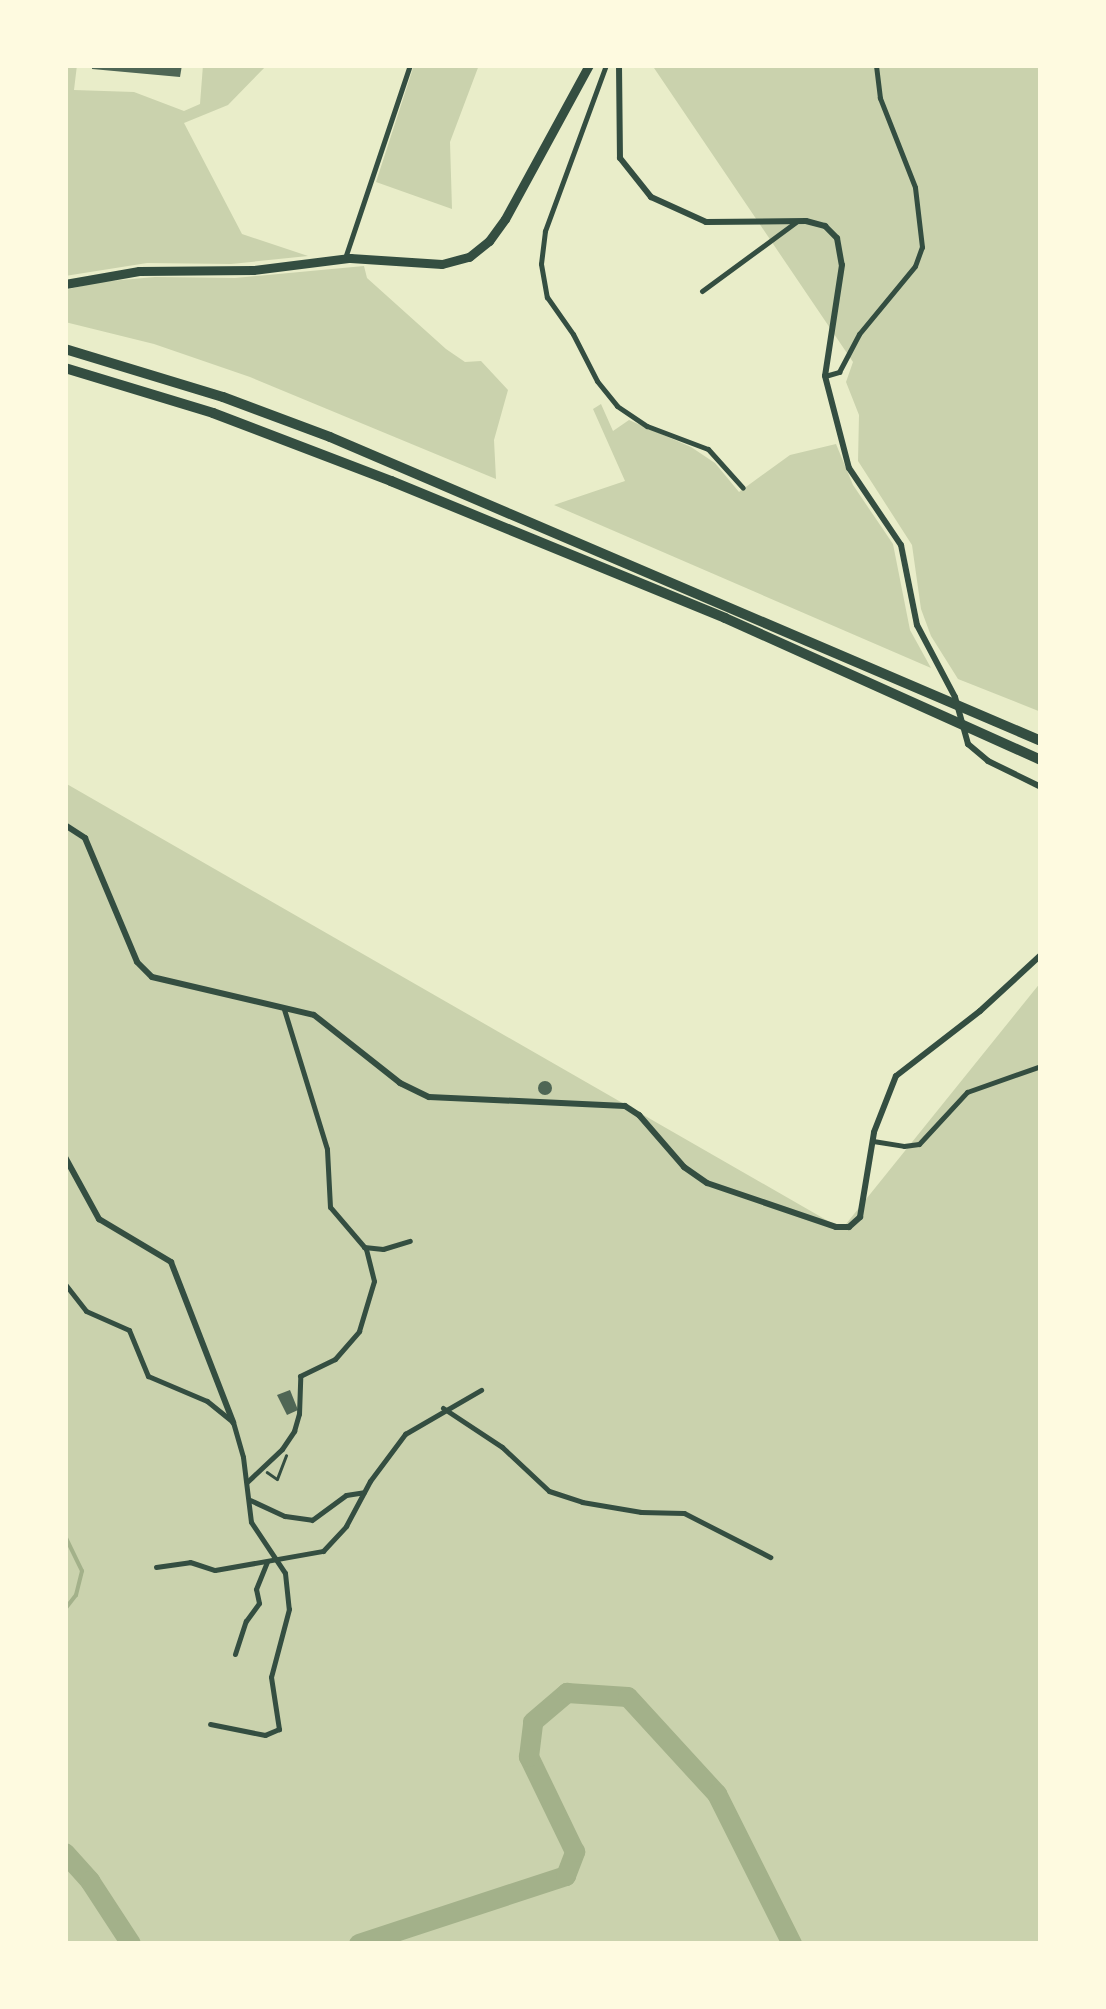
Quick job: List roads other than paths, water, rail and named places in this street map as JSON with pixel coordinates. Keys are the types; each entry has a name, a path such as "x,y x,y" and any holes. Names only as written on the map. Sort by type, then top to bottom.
{"highway":[{"path":"65,349 223,397 330,437 1041,742"},
{"path":"65,368 214,413 392,481 725,618 1041,760"}],"main road":[{"path":"65,284 140,271 238,271 345,258 442,264 476,254 505,219 589,65"}],"street":[{"path":"345,258 410,65"},
{"path":"606,65 544,231 541,264 548,297 573,334 596,381 617,406 647,426 708,449 743,488"},
{"path":"619,65 620,158 651,198 681,214 714,224 798,220 825,226 841,248 825,376 850,468 898,537 917,626 955,698 968,744 988,761 1041,787"},
{"path":"825,376 839,372 858,334 906,280 922,247 915,187 880,98 876,65"},
{"path":"702,291 798,220"},
{"path":"65,825 86,838 137,962 147,974 320,1018 400,1083 430,1096 624,1106 639,1115 699,1178 820,1224 849,1227 860,1217 873,1140 896,1076 980,1011 1041,954"},
{"path":"247,1482 282,1449 294,1430 300,1414 300,1376 335,1359 361,1327 374,1280 364,1246 330,1208 327,1150 284,1006"},
{"path":"873,1140 904,1146 919,1144 967,1092 1041,1066"},
{"path":"65,1157 90,1208 116,1231 171,1262 233,1422 252,1522 280,1560 289,1604 271,1677 279,1727 266,1735 210,1724"},
{"path":"364,1246 382,1249 410,1241"},
{"path":"65,1284 86,1311 129,1329 147,1375 208,1402 233,1422"},
{"path":"156,1567 190,1562 215,1570 320,1552 332,1544 404,1435 443,1408 481,1390"},
{"path":"443,1408 502,1447 538,1484 554,1493 641,1512 684,1514 770,1557"},
{"path":"250,1500 279,1514 312,1520 346,1495 364,1492"},
{"path":"235,1654 246,1621 259,1603 256,1589 266,1562"}],"waterway":[{"path":"65,1536 82,1571 76,1595 65,1609"},
{"path":"359,1944 566,1876 575,1852 529,1757 533,1722 567,1693 628,1697 717,1794 792,1944"},
{"path":"65,1853 90,1881 131,1944"}]}
